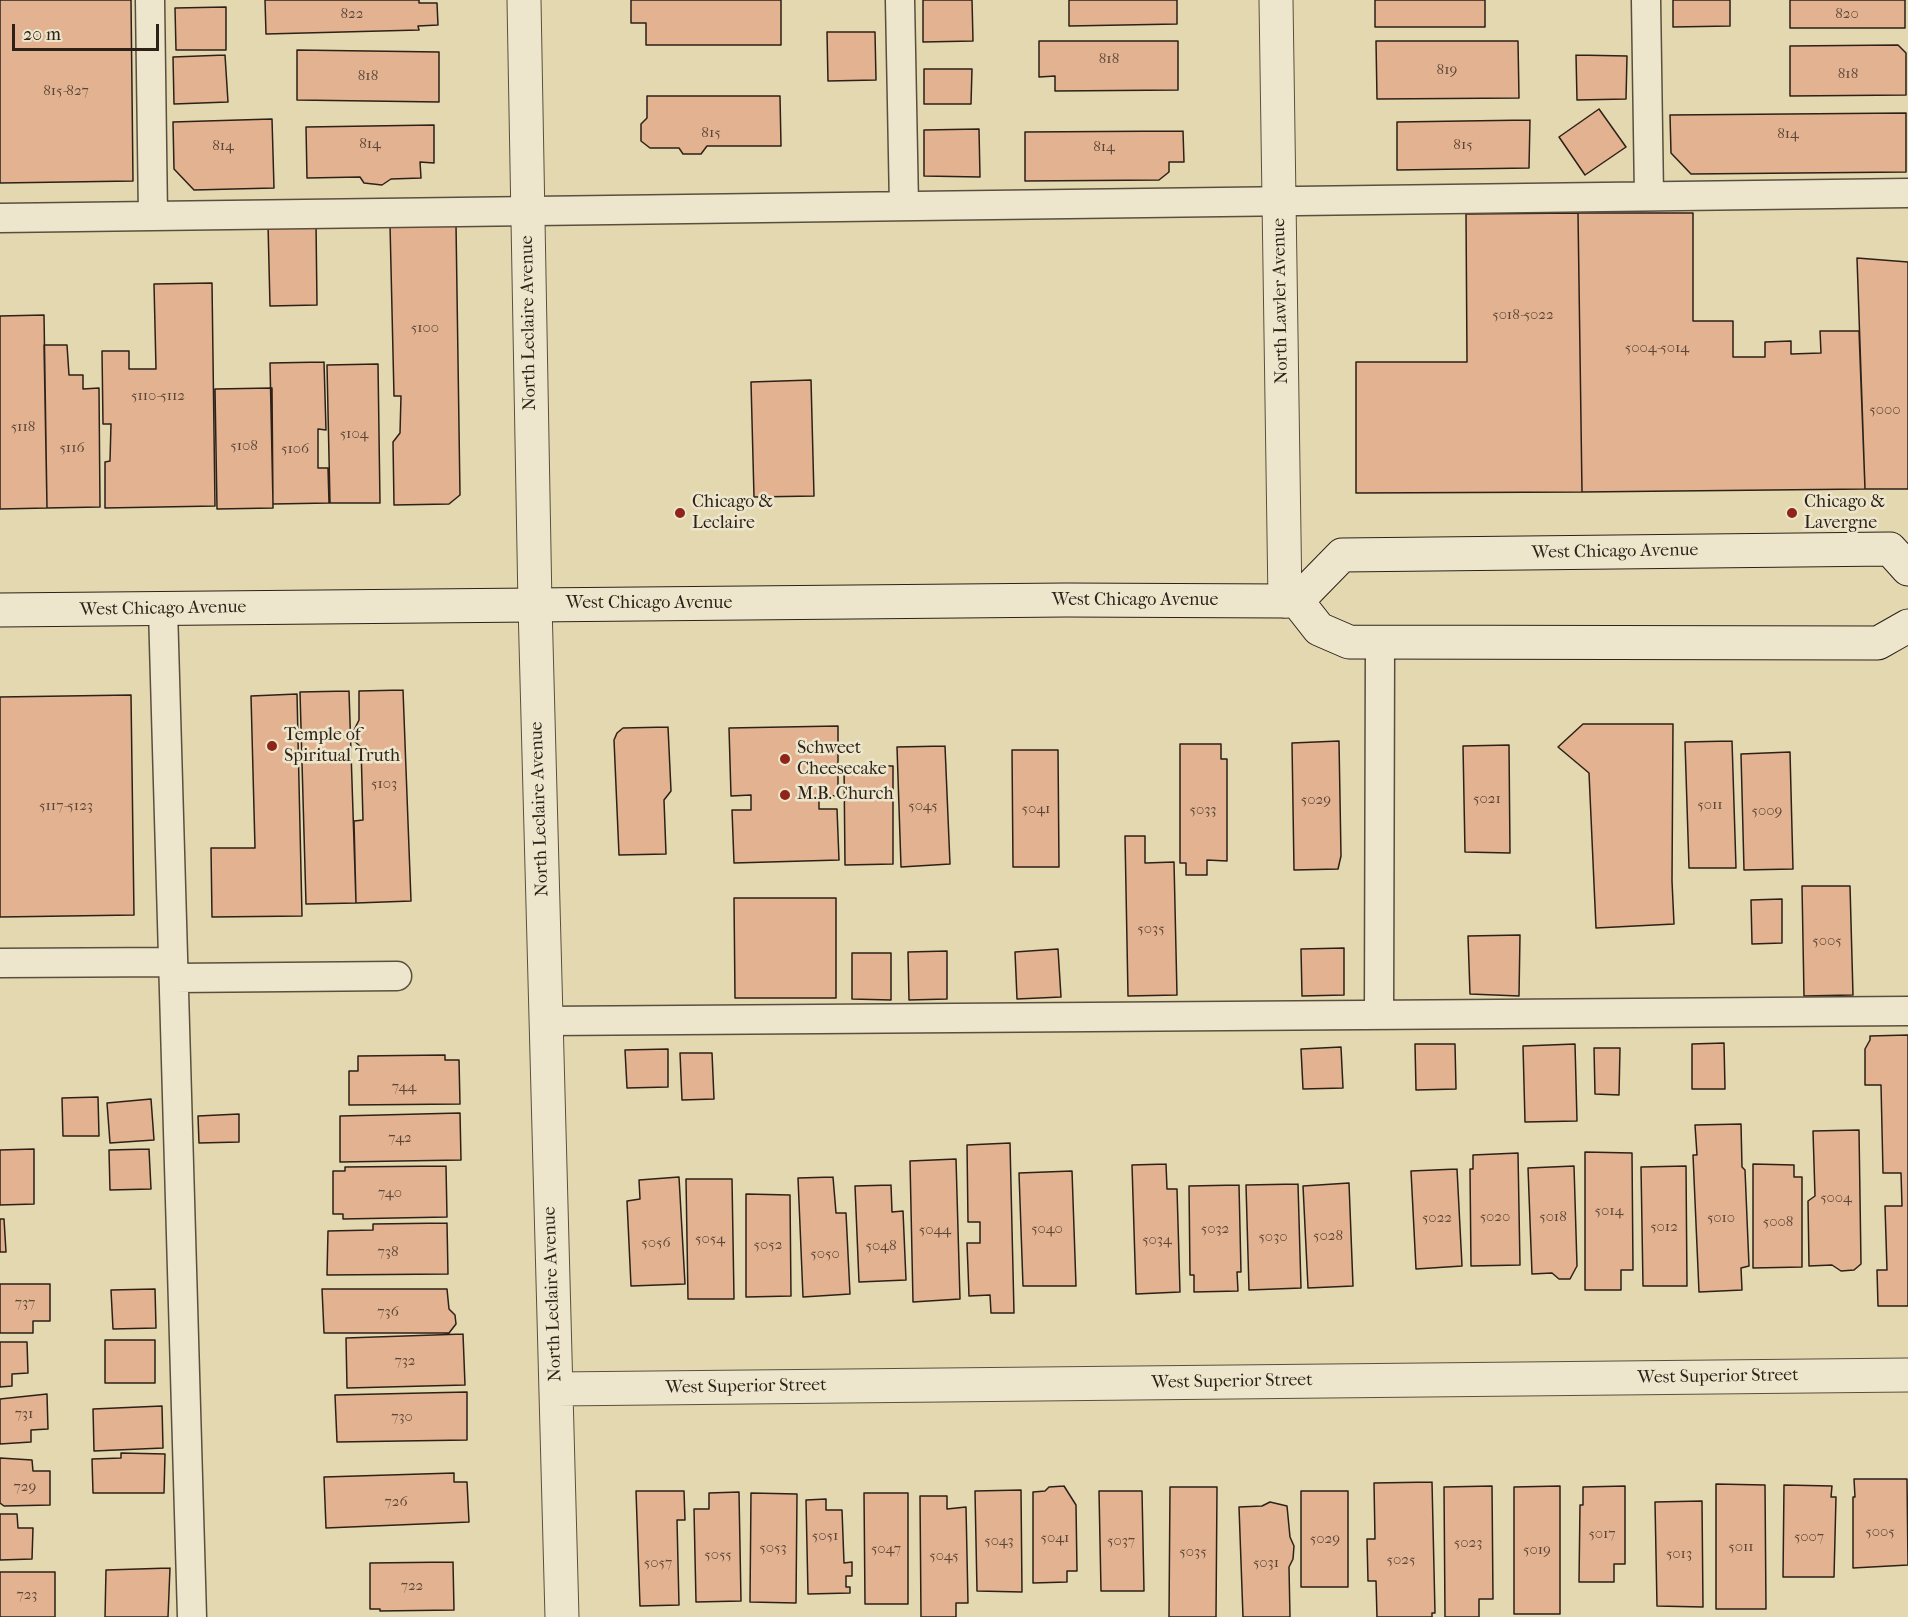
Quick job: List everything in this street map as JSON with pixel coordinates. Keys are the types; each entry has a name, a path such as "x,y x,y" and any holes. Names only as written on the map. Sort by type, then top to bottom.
{"street":[{"name":"North Leclaire Avenue","path":"524,0 535,605 562,1617"},
{"name":"North Lawler Avenue","path":"1276,0 1279,201 1291,601"},
{"name":"West Chicago Avenue","path":"0,610 1066,600 1291,601 1342,555 1890,549 1908,569"},
{"path":"1291,601 1319,629 1349,642 1878,643 1908,626"},
{"name":"West Superior Street","path":"556,1389 1908,1375"}],"lane":[{"path":"150,0 153,216"},
{"path":"900,0 904,206"},
{"path":"1646,0 1649,196"},
{"path":"0,218 1908,193"},
{"path":"163,609 192,1617"},
{"path":"1379,1015 1380,642"},
{"path":"0,963 396,976"},
{"path":"546,1022 1908,1011"}],"building":[{"path":"0,0 131,0 133,181 0,183"},
{"path":"265,0 419,0 419,3 437,3 438,25 418,26 419,30 266,34"},
{"path":"631,0 781,0 781,45 646,45 646,23 631,23"},
{"path":"923,0 972,0 973,41 923,42"},
{"path":"1069,0 1177,0 1177,24 1069,26"},
{"path":"1375,0 1485,0 1485,27 1375,27"},
{"path":"1673,0 1730,0 1730,26 1673,27"},
{"path":"1790,0 1905,0 1905,28 1790,28"},
{"path":"226,7 226,50 176,50 175,8"},
{"path":"827,32 875,32 876,80 828,81"},
{"path":"1039,41 1178,41 1178,90 1055,91 1055,76 1039,77"},
{"path":"1376,41 1518,41 1519,98 1377,99"},
{"path":"1898,45 1906,53 1906,95 1790,96 1790,46"},
{"path":"297,50 439,52 439,102 297,100"},
{"path":"225,55 228,102 174,104 173,57"},
{"path":"1576,55 1627,56 1626,99 1577,100"},
{"path":"924,69 972,69 971,104 924,104"},
{"path":"647,96 780,96 781,146 707,146 701,154 683,154 679,148 650,148 641,141 641,124 647,118"},
{"path":"1599,109 1626,147 1585,175 1559,137"},
{"path":"1906,113 1906,172 1691,174 1671,153 1670,115"},
{"path":"272,119 274,188 194,190 174,169 173,122"},
{"path":"1530,120 1529,168 1397,170 1397,122"},
{"path":"434,125 434,163 420,162 421,178 391,179 382,185 364,183 360,177 307,178 306,127"},
{"path":"979,129 980,177 924,176 924,130"},
{"path":"1183,131 1184,162 1169,162 1169,172 1159,180 1025,181 1025,132"},
{"path":"1578,213 1693,213 1693,321 1733,321 1733,357 1765,357 1765,342 1791,341 1791,354 1821,353 1820,331 1859,331 1865,489 1582,492"},
{"path":"1578,213 1582,492 1356,493 1356,362 1467,362 1466,214"},
{"path":"316,223 317,305 270,306 268,224"},
{"path":"456,224 460,495 449,504 394,505 393,442 400,433 401,396 394,396 390,225"},
{"path":"1857,258 1908,262 1908,489 1865,489"},
{"path":"212,283 215,506 105,508 105,462 110,461 111,424 103,424 102,351 129,351 129,369 156,369 154,284"},
{"path":"44,315 47,508 0,509 0,316"},
{"path":"44,345 67,345 69,375 83,375 83,389 99,388 100,507 47,508"},
{"path":"324,362 326,430 318,429 318,468 328,468 329,503 273,504 270,363"},
{"path":"378,364 380,503 330,503 327,365"},
{"path":"811,380 814,496 754,497 751,382"},
{"path":"272,388 273,508 217,509 215,389"},
{"path":"403,690 411,901 356,903 354,821 363,820 361,747 354,741 354,730 359,720 359,691"},
{"path":"349,691 356,903 306,904 300,692"},
{"path":"297,694 302,916 212,917 211,848 255,848 251,696"},
{"path":"131,695 134,915 0,917 0,697"},
{"path":"1583,724 1673,724 1674,924 1596,928 1589,773 1558,747"},
{"name":"M.B. Church","path":"838,726 838,796 819,795 819,809 837,809 839,860 734,863 732,810 751,810 751,795 731,796 729,728"},
{"path":"668,727 671,791 664,800 666,854 619,855 614,740 623,728"},
{"path":"1339,741 1341,856 1338,869 1294,870 1292,743"},
{"path":"1732,741 1736,868 1689,868 1685,742"},
{"path":"1180,744 1221,744 1221,759 1227,759 1227,861 1207,860 1207,875 1186,875 1186,863 1180,863"},
{"path":"1509,745 1510,853 1465,852 1463,746"},
{"path":"945,746 950,864 901,867 897,747"},
{"path":"1012,750 1058,750 1059,867 1013,867"},
{"path":"1790,752 1793,869 1744,870 1741,754"},
{"path":"844,766 893,766 893,864 845,865"},
{"path":"1125,836 1145,836 1145,863 1174,862 1177,995 1128,996"},
{"path":"1802,886 1850,886 1853,995 1804,996"},
{"path":"734,898 836,898 836,998 735,998"},
{"path":"1782,899 1782,943 1752,944 1751,900"},
{"path":"1520,935 1519,996 1470,994 1468,936"},
{"path":"1344,948 1344,995 1302,996 1301,949"},
{"path":"1058,949 1061,997 1017,999 1015,952"},
{"path":"947,951 947,999 909,1000 908,952"},
{"path":"852,953 891,953 891,1000 852,999"},
{"path":"1908,1035 1908,1306 1878,1306 1877,1270 1887,1270 1885,1206 1902,1206 1901,1173 1883,1173 1881,1085 1865,1085 1865,1049 1870,1036"},
{"path":"1724,1043 1725,1089 1692,1089 1692,1044"},
{"path":"1415,1044 1455,1044 1456,1089 1416,1090"},
{"path":"1575,1044 1577,1121 1525,1122 1523,1046"},
{"path":"1341,1047 1343,1088 1303,1089 1301,1049"},
{"path":"1594,1048 1620,1048 1619,1095 1595,1094"},
{"path":"668,1049 668,1087 627,1088 625,1050"},
{"path":"680,1053 712,1053 714,1099 682,1100"},
{"path":"445,1055 445,1060 459,1060 460,1104 349,1105 349,1071 358,1071 358,1056"},
{"path":"98,1097 99,1136 63,1136 62,1098"},
{"path":"151,1099 154,1140 110,1143 107,1103"},
{"path":"460,1113 461,1160 340,1162 340,1116"},
{"path":"239,1114 239,1142 199,1143 198,1116"},
{"path":"1741,1124 1749,1266 1741,1268 1742,1290 1699,1292 1693,1155 1697,1155 1695,1125"},
{"path":"1859,1130 1861,1264 1854,1270 1841,1271 1832,1265 1809,1266 1808,1201 1815,1196 1813,1131"},
{"path":"1010,1143 1014,1313 991,1313 990,1295 969,1296 967,1243 980,1243 980,1222 968,1222 967,1145"},
{"path":"34,1149 34,1204 0,1205 0,1150"},
{"path":"149,1149 151,1189 110,1190 109,1150"},
{"path":"1585,1152 1632,1153 1633,1270 1621,1270 1621,1290 1585,1290"},
{"path":"1518,1153 1520,1265 1471,1266 1470,1169 1473,1169 1473,1155"},
{"path":"956,1159 960,1299 913,1302 910,1161"},
{"path":"1166,1164 1167,1189 1177,1189 1180,1292 1136,1294 1132,1165"},
{"path":"1753,1164 1794,1165 1794,1177 1802,1177 1802,1267 1753,1268"},
{"path":"446,1166 447,1217 343,1219 343,1214 333,1214 333,1171 345,1171 345,1167"},
{"path":"1574,1166 1577,1266 1570,1279 1559,1279 1552,1273 1532,1274 1528,1168"},
{"path":"1686,1166 1687,1286 1643,1286 1641,1167"},
{"path":"1457,1169 1462,1266 1416,1269 1411,1171"},
{"path":"1072,1171 1076,1286 1023,1286 1019,1173"},
{"path":"679,1177 685,1284 631,1286 627,1201 640,1199 639,1180"},
{"path":"833,1177 836,1213 846,1213 850,1294 803,1297 798,1178"},
{"path":"686,1179 732,1179 734,1299 688,1299"},
{"path":"1349,1183 1353,1286 1308,1288 1303,1186"},
{"path":"1298,1184 1301,1288 1249,1290 1246,1185"},
{"path":"891,1185 892,1212 903,1211 906,1280 859,1282 855,1186"},
{"path":"1239,1185 1241,1272 1237,1272 1238,1291 1194,1292 1194,1275 1190,1275 1189,1186"},
{"path":"746,1194 790,1195 791,1296 746,1297"},
{"path":"0,1219 4,1219 6,1252 0,1252"},
{"path":"447,1223 448,1274 327,1275 328,1231 373,1230 373,1224"},
{"path":"0,1284 50,1284 50,1321 33,1321 33,1333 0,1333"},
{"path":"155,1289 156,1328 113,1329 111,1290"},
{"path":"322,1289 447,1289 449,1309 455,1315 456,1324 449,1333 324,1333"},
{"path":"463,1334 465,1385 347,1388 346,1338"},
{"path":"105,1340 155,1340 155,1383 105,1383"},
{"path":"0,1342 27,1342 28,1373 12,1374 12,1386 0,1387"},
{"path":"467,1392 467,1440 337,1442 335,1395"},
{"path":"47,1394 48,1429 31,1430 31,1442 0,1444 0,1399"},
{"path":"162,1406 163,1448 94,1451 93,1409"},
{"path":"121,1453 165,1454 164,1493 93,1493 92,1459 121,1458"},
{"path":"0,1458 32,1460 33,1471 50,1471 50,1505 4,1506 0,1503"},
{"path":"454,1473 454,1482 467,1482 469,1522 326,1528 324,1477"},
{"path":"1854,1479 1907,1479 1908,1565 1853,1568"},
{"path":"1432,1482 1435,1613 1432,1613 1432,1617 1377,1617 1376,1581 1368,1581 1367,1539 1375,1539 1374,1483"},
{"path":"1716,1484 1765,1485 1766,1609 1716,1609"},
{"path":"1784,1485 1832,1486 1831,1497 1836,1497 1834,1577 1783,1577"},
{"path":"1064,1486 1076,1505 1077,1571 1067,1571 1067,1582 1033,1583 1033,1492 1045,1491 1049,1487"},
{"path":"1492,1486 1493,1599 1479,1599 1479,1617 1445,1617 1444,1487"},
{"path":"1560,1486 1560,1614 1514,1614 1514,1487"},
{"path":"1625,1486 1625,1564 1614,1564 1614,1582 1579,1582 1580,1505 1583,1505 1583,1487"},
{"path":"1170,1487 1217,1487 1216,1617 1169,1617"},
{"path":"1021,1490 1022,1592 977,1591 975,1491"},
{"path":"636,1491 684,1491 685,1520 677,1520 679,1605 640,1606"},
{"path":"1099,1491 1142,1491 1144,1591 1101,1591"},
{"path":"1301,1491 1348,1491 1348,1587 1301,1587"},
{"path":"739,1492 741,1601 696,1602 694,1509 709,1509 709,1493"},
{"path":"751,1493 797,1494 796,1603 750,1602"},
{"path":"864,1493 908,1493 908,1604 865,1604"},
{"path":"920,1496 947,1496 947,1509 966,1507 968,1603 956,1603 956,1617 921,1617"},
{"path":"826,1499 826,1510 842,1510 844,1563 852,1562 852,1576 846,1576 846,1587 850,1587 850,1593 808,1594 806,1500"},
{"path":"1702,1501 1703,1607 1657,1606 1655,1502"},
{"path":"1270,1502 1287,1506 1290,1537 1294,1546 1293,1559 1289,1567 1290,1617 1243,1617 1239,1507 1262,1506"},
{"path":"0,1514 17,1514 18,1528 33,1528 32,1559 0,1560"},
{"path":"453,1562 454,1610 380,1611 380,1609 370,1609 370,1563"},
{"path":"170,1568 168,1617 105,1617 106,1570"},
{"path":"0,1572 55,1572 55,1617 0,1617"}],"place":[{"name":"Chicago & Leclaire","path":"680,513"},
{"name":"Chicago & Lavergne","path":"1792,513"},
{"name":"Temple of Spiritual Truth","path":"272,746"},
{"name":"Schweet Cheesecake","path":"785,759"},
{"name":"M.B. Church","path":"785,795"}]}
